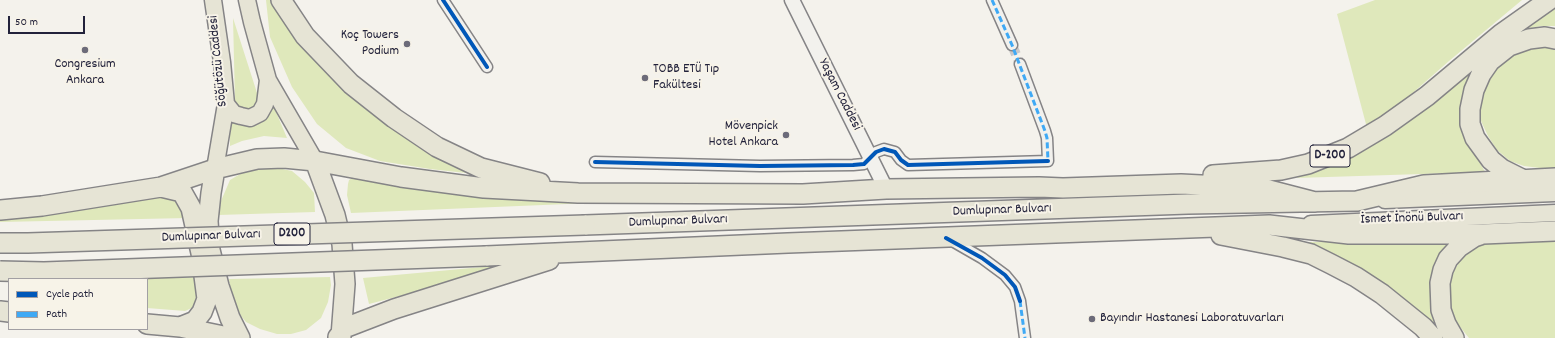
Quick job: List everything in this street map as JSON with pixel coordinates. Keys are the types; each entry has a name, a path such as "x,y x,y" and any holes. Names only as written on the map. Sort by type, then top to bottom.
{"highway":[{"path":"281,0 306,36 351,84 394,118 437,147 481,168 578,194"},
{"name":"D-200","path":"1063,188 1118,178 1241,174 1281,170 1308,164 1327,157 1367,137 1427,96 1501,34 1549,0"},
{"path":"1522,179 1502,169 1491,160 1475,138 1470,124 1470,109 1474,90 1480,74 1490,61 1509,46 1529,39 1545,37 1555,38"},
{"path":"0,210 42,206 161,187 215,169 257,159 284,158 315,161 401,177 484,188 578,194 803,194 886,189 1063,188 1181,184 1261,188 1315,202"},
{"path":"315,161 335,215 342,244 345,284 340,335"},
{"path":"215,169 208,221 210,250 219,286 230,318 240,338"},
{"name":"Dumlupınar Bulvarı","path":"0,243 584,225 1180,204 1357,201 1424,185 1555,178"},
{"path":"161,187 182,192 190,208 201,253 207,299 202,312 195,321 180,327"},
{"path":"584,225 803,194"},
{"name":"Dumlupınar Bulvarı","path":"0,271 52,272 1269,225 1349,234 1484,234 1555,231"},
{"path":"1180,228 1284,246 1311,254 1356,277 1382,294 1423,327 1433,338"},
{"path":"1454,338 1446,324 1441,310 1440,290 1443,270 1448,259 1459,247 1474,237 1484,234"},
{"name":"Dumlupınar Bulvarı","path":"340,335 394,309 573,253"},
{"path":"148,324 180,327 233,338"}],"main road":[{"name":"Söğütözü Caddesi","path":"213,0 222,62 226,104 215,169"},
{"path":"247,0 268,80 315,161"},
{"path":"226,104 234,114 250,118 260,114 265,104 268,80"},
{"name":"İsmet İnönü Bulvarı","path":"1357,201 1555,193"},
{"name":"İsmet İnönü Bulvarı","path":"1269,225 1555,213"}],"street":[{"path":"443,0 486,66"},
{"name":"Yaşam Caddesi","path":"792,0 886,189"},
{"path":"992,0 1012,46"},
{"path":"595,162 760,166 853,165 864,164 876,152 884,149 895,152 900,160 908,164 1048,161 1047,138 1045,131 1020,64"},
{"path":"946,238 982,258 1005,275 1015,287 1020,301 1026,338"}],"green space":[{"path":"266,0 274,0 315,56 493,176 430,169 380,161 346,148 317,124 292,87 270,37"},
{"path":"1375,0 1522,0 1407,98 1367,128 1337,14"},
{"path":"1555,8 1555,26 1541,26 1522,30"},
{"path":"233,18 258,96 258,104 254,109 240,107 235,101"},
{"path":"1545,45 1555,47 1555,168 1524,166 1510,161 1497,150 1481,121 1480,104 1489,75 1498,65 1519,51"},
{"path":"1470,69 1460,111 1466,137 1485,172 1296,178 1347,158 1405,125"},
{"path":"274,107 287,138 264,136 242,141 230,146 230,120 248,124 257,123"},
{"path":"263,165 292,171 305,182 314,193 315,212 218,215 221,201 230,180 247,170"},
{"path":"352,178 591,203 351,213 347,195 349,180"},
{"path":"174,195 188,218 0,222 0,215"},
{"path":"1555,240 1555,338 1469,338 1457,323 1450,309 1448,299 1450,282 1462,257 1475,246 1488,242"},
{"path":"1306,242 1449,242 1434,268 1430,282 1430,297 1433,315 1443,338 1342,260"},
{"path":"526,263 369,304 363,278"},
{"path":"200,277 203,293 194,307 185,311 148,308 148,278"},
{"path":"330,277 331,285 328,302 321,318 306,330 291,334 277,334 260,329 246,322 232,305 229,279"}],"tunnel":[{"path":"1012,45 1020,64"}],"marked path":[{"path":"992,0 1012,45 1045,131 1047,138 1048,161"},
{"path":"1020,301 1025,338"}],"cycle path":[{"path":"443,0 487,67"},
{"path":"595,162 760,166 853,165 864,164 876,152 884,149 895,152 901,160 908,165 1048,161"},
{"path":"946,238 982,258 1005,275 1015,287 1020,301"}],"place":[{"name":"Koç Towers Podium","path":"407,44"},
{"name":"Congresium Ankara","path":"85,50"},
{"name":"TOBB ETÜ Tıp Fakültesi","path":"645,78"},
{"name":"Mövenpick Hotel Ankara","path":"786,135"},
{"name":"Bayındır Hastanesi Laboratuvarları","path":"1092,319"}]}
